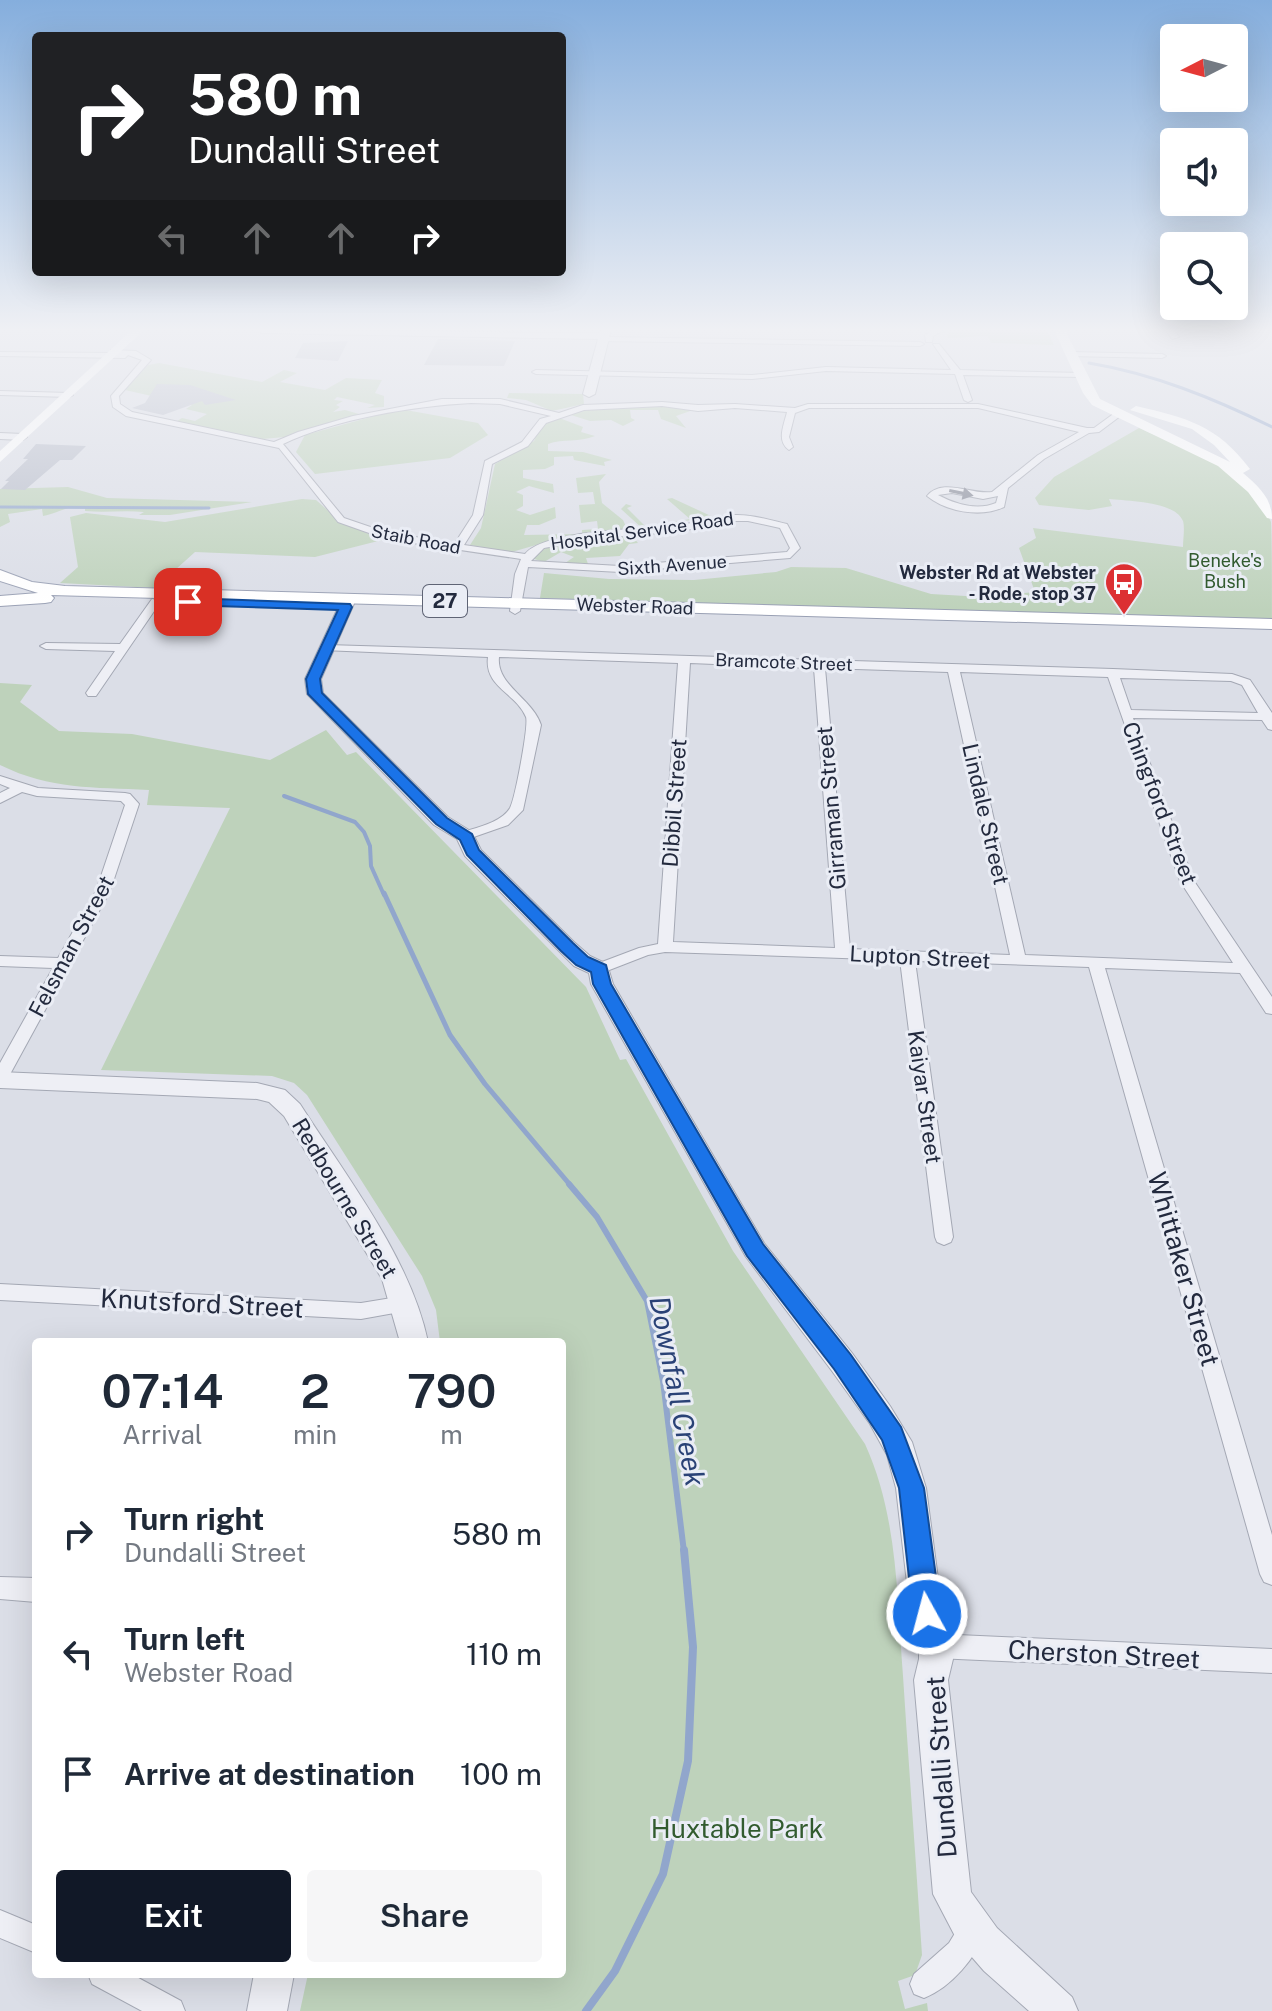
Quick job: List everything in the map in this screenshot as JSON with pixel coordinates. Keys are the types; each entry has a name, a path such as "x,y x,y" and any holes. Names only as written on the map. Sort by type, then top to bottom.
{"main road":[{"path":"0,458 37,424"},
{"path":"1138,424 1212,457 1253,489 1272,515"},
{"path":"1189,424 1215,436 1249,478 1253,489"},
{"name":"Webster Road","path":"0,575 29,587 52,591 348,603"},
{"name":"Webster Road","path":"0,601 38,598 348,603 1272,624"},
{"name":"Webster Road","path":"516,607 1272,632"}],"street":[{"path":"169,424 276,444 339,424"},
{"path":"457,547 478,515 488,463 525,444 540,424"},
{"path":"789,424 785,437 789,447"},
{"path":"1056,424 1087,431"},
{"path":"1004,489 1001,505 996,509 961,506 932,496 936,491 945,490 987,496 1004,489 1021,470 1100,424"},
{"path":"0,436 23,437"},
{"name":"Staib Road","path":"276,444 292,457 341,520 386,536 524,560"},
{"name":"Hospital Service Road","path":"516,607 524,560 541,545 564,540 681,528 741,518 786,528 795,548 790,555"},
{"name":"Sixth Avenue","path":"524,560 554,567 620,569 790,555"},
{"name":"Sixth Avenue","path":"521,576 554,567"},
{"path":"92,693 156,601"},
{"path":"348,603 313,679 315,694 441,821 465,836 472,852 567,947 582,961 599,969"},
{"path":"46,646 123,648"},
{"name":"Bramcote Street","path":"327,648 953,667 1240,680 1248,686 1270,721"},
{"path":"465,836 503,822 516,810 535,725 533,713 525,702 494,677 491,668 494,653"},
{"name":"Dibbil Street","path":"665,947 684,659"},
{"name":"Girraman Street","path":"819,663 843,953"},
{"name":"Lindale Street","path":"953,667 1019,961"},
{"name":"Chingford Street","path":"1113,673 1187,881 1272,1009"},
{"path":"1126,714 1270,721"},
{"name":"Felsman Street","path":"0,780 37,792 117,796 132,802 108,882 0,1079"},
{"path":"0,799 19,788"},
{"name":"Lupton Street","path":"599,969 644,951 665,947 1245,968"},
{"name":"Kaiyar Street","path":"907,957 944,1237"},
{"path":"0,961 64,963"},
{"name":"Whittaker Street","path":"1096,964 1272,1574"},
{"name":"Dundalli Street","path":"599,969 602,984 755,1250 842,1362 880,1415 901,1452 911,1488 925,1602 936,1646 931,1680 950,1882 957,1908 973,1930 1058,2011"},
{"name":"Redbourne Street","path":"0,1079 234,1089 277,1096 292,1110 384,1259 404,1304 413,1338"},
{"name":"Knutsford Street","path":"0,1292 361,1311 404,1304"},
{"path":"0,1588 32,1590"},
{"name":"Cherston Street","path":"936,1646 1272,1661"},
{"path":"0,1924 32,1937"},
{"path":"924,1984 959,1953 973,1930"},
{"path":"109,1978 171,2011"},
{"path":"267,2011 273,1978"}],"green space":[{"path":"179,424 327,424 285,437 262,439"},
{"path":"346,424 479,424 488,435 450,458 315,474 296,452 305,435"},
{"path":"546,424 575,424 583,427 581,432 595,436 548,444 548,451 583,452 612,460 604,462 605,466 574,460 573,456 554,457 554,465 545,469 523,470 523,478 553,484 554,493 529,486 516,492 523,495 523,506 516,510 530,515 555,507 556,518 539,525 527,525 524,535 582,534 582,530 598,529 597,521 581,523 579,505 595,504 593,492 578,493 576,478 606,474 599,482 602,503 623,520 628,531 560,538 512,552 470,545 481,528 495,464 534,441 539,429"},
{"name":"Beneke's Bush","path":"1139,428 1214,463 1248,488 1261,504 1271,522 1272,620 540,598 544,573 609,579 694,580 776,572 791,567 846,568 931,594 983,597 1035,592 1019,548 1036,538 1033,528 1183,547 1183,521 1171,509 1109,499 1112,506 1089,510 1039,505 1035,498 1054,477"},
{"path":"68,487 107,498 252,502 170,515 85,511 85,506 79,506 43,516 42,509 8,514 10,522 0,527 0,489"},
{"path":"672,498 711,516 643,529 621,509 626,504 632,506 627,508 646,527 690,519 667,499"},
{"path":"302,499 316,500 340,521 382,540 315,557 195,552 155,588 60,583 78,567 70,517 86,513 165,522"},
{"path":"632,536 638,543 629,544 620,556 586,558 589,567 562,565 574,557 561,552 544,562 531,558 566,542"},
{"name":"Huxtable Park","path":"0,683 32,685 20,702 59,731 132,734 270,760 326,730 347,755 356,752 586,987 620,1060 626,1059 733,1251 865,1444 876,1471 890,1528 897,1587 922,1955 915,1975 898,1981 905,2009 927,2003 928,2011 300,2011 307,1978 566,1978 566,1338 440,1338 436,1310 422,1276 307,1095 294,1083 272,1076 101,1070 230,808 147,805 149,790 55,783 0,765"}],"building":[{"path":"36,444 86,446 72,460 60,460 25,490 1,489 28,459 23,459"}],"waterway":[{"path":"1265,424 1272,427"},
{"path":"0,507 209,508"},
{"name":"Downfall Creek","path":"284,796 355,822 370,846 371,866 384,895"},
{"name":"Downfall Creek","path":"384,893 450,1035 485,1084 571,1186"},
{"name":"Downfall Creek","path":"569,1184 597,1217 647,1301 663,1381 684,1552"},
{"name":"Downfall Creek","path":"586,2011 615,1971 663,1874 688,1761 693,1647 684,1550"}],"place":[{"name":"Webster Rd at Webster - Rode, stop 37","path":"1124,616"}],"route":[{"path":"188,602 346,607 313,679 312,689 441,821 467,838 472,852 567,947 582,961 599,969 602,984 743,1231 893,1435 911,1488 927,1614"}]}
